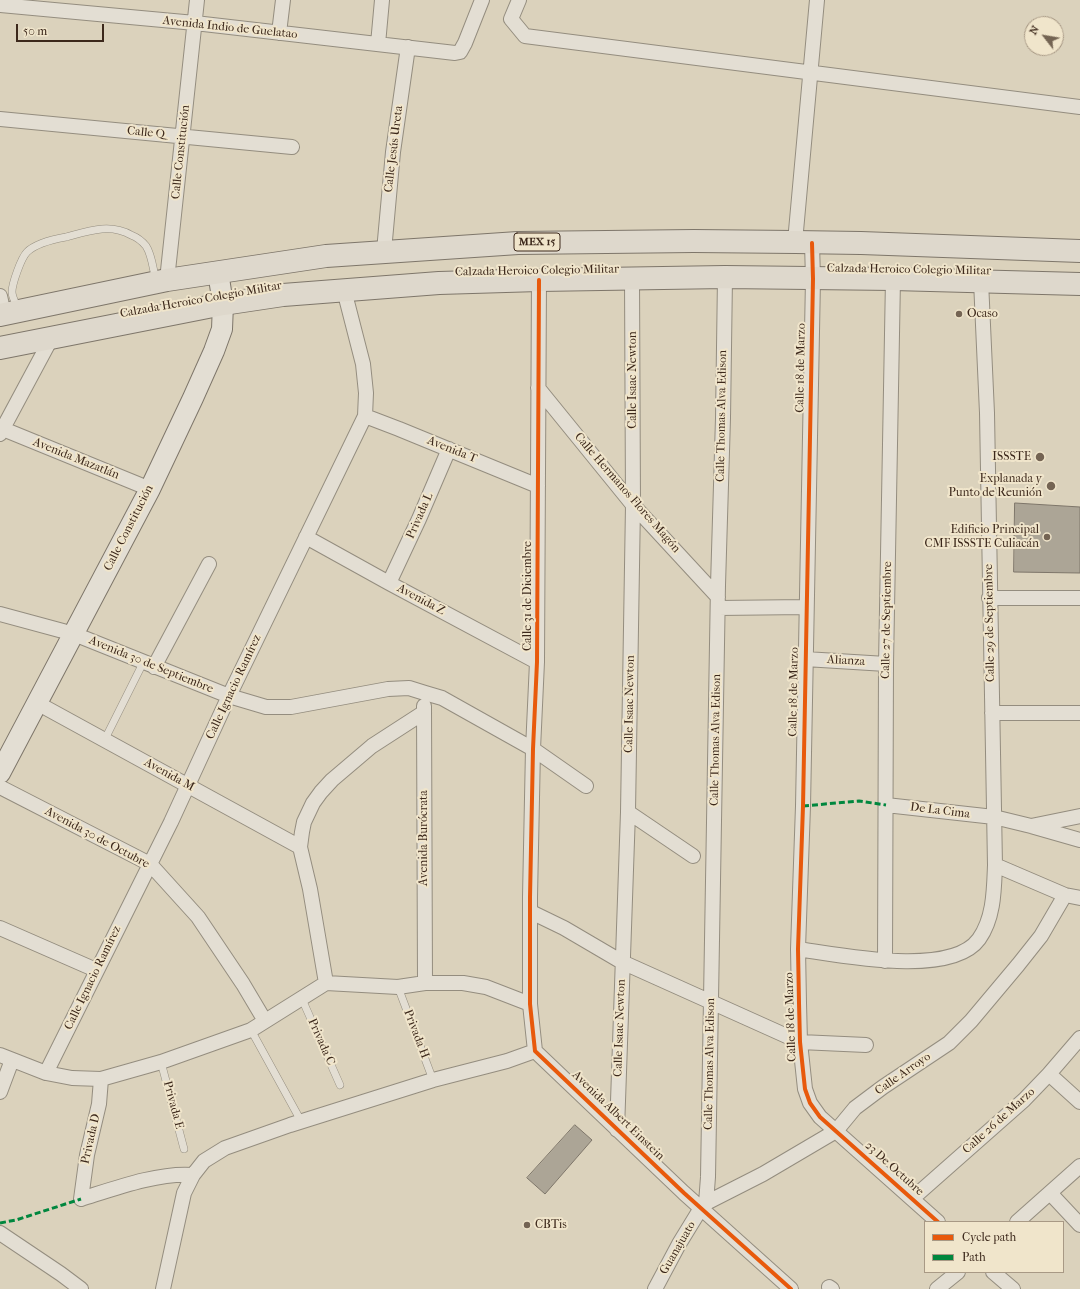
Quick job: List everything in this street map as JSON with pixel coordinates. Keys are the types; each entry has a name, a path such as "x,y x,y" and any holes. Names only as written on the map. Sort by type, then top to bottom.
{"main road":[{"name":"Calzada Heroico Colegio Militar","path":"6,309 218,272 326,256 518,243 686,241 803,242 1080,251"},
{"name":"Calzada Heroico Colegio Militar","path":"0,348 223,304 283,295 440,283 724,277 892,279 1080,284"}],"street":[{"name":"Calle Constitución","path":"162,282 182,136 197,0"},
{"path":"278,33 283,0"},
{"path":"378,44 382,0"},
{"name":"Avenida Indio de Guelatao","path":"0,5 18,3 455,53 460,52 465,43 482,0"},
{"path":"519,0 511,19 525,36 1080,107"},
{"name":"Calle 18 de Marzo","path":"817,0 811,72 803,242 812,279 801,868 798,949 800,1042 805,1089 810,1103 820,1117 836,1131"},
{"name":"Calle Jesús Ureta","path":"384,251 393,152 408,47"},
{"name":"Calle Q","path":"0,119 292,147"},
{"name":"Calle Constitución","path":"0,773 150,489 214,351 222,329 223,304 218,272"},
{"name":"Calle Thomas Alva Edison","path":"703,1206 708,1177 718,602 723,418 724,277"},
{"name":"Calle Isaac Newton","path":"617,1130 628,812 634,505 632,278"},
{"name":"Calle 27 de Septiembre","path":"885,961 886,664 892,279"},
{"name":"Calle 31 de Diciembre","path":"530,912 532,748 538,662 539,280"},
{"name":"Calle 29 de Septiembre","path":"885,961 942,958 958,955 972,947 979,938 988,921 993,897 995,865 989,598 987,413 981,281"},
{"name":"Calle Ignacio Ramírez","path":"46,1073 188,786 229,696 365,416 366,393 363,364 344,290"},
{"path":"1,432 52,337"},
{"name":"Calle Hermanos Flores Magón","path":"538,388 634,505 718,602"},
{"name":"Avenida T","path":"365,416 538,486"},
{"name":"Avenida Mazatlán","path":"1,432 150,489"},
{"name":"Privada L","path":"389,583 419,519 449,449"},
{"name":"Avenida Z","path":"306,537 538,662"},
{"path":"149,665 209,564"},
{"path":"989,598 1080,598"},
{"path":"718,602 806,607"},
{"name":"Avenida 30 de Septiembre","path":"0,614 74,634 229,696 266,707 291,707 388,689 409,688 425,692 442,698 532,748 586,786"},
{"name":"Alianza","path":"805,659 886,664"},
{"name":"Avenida Burócrata","path":"425,692 423,713 426,983"},
{"name":"Avenida M","path":"37,703 300,847"},
{"path":"326,983 310,889 300,847 304,822 313,803 321,792 372,746 423,713"},
{"path":"992,713 1080,713"},
{"name":"Avenida 30 de Octubre","path":"0,787 150,864 198,917 266,1021"},
{"name":"De La Cima","path":"886,805 994,817 1080,840"},
{"path":"628,812 693,856"},
{"path":"1031,826 1080,816"},
{"path":"995,865 1065,895 1080,898"},
{"name":"Calle Arroyo","path":"703,1206 763,1174 836,1131 855,1108 949,1042 971,1021 1041,936 1065,895"},
{"path":"163,1289 184,1193 193,1175 204,1161 225,1148 301,1121 433,1080 507,1061 535,1051 530,1004 530,912 564,928 622,962 800,1042 866,1045"},
{"path":"0,928 96,970"},
{"path":"798,949 885,961"},
{"path":"0,1092 6,1057 46,1073 72,1078 101,1079 161,1062 252,1030 326,983 398,988 426,983 463,984 486,987 530,1004"},
{"name":"Calle 26 de Marzo","path":"913,1198 1024,1100 1080,1038"},
{"name":"Avenida Albert Einstein","path":"535,1051 617,1130 703,1206 791,1289"},
{"path":"1049,1074 1080,1102"},
{"name":"Privada D","path":"101,1079 99,1104 87,1155 81,1199 164,1176 179,1174 193,1175"},
{"name":"23 De Octubre","path":"836,1131 913,1198 937,1221"},
{"path":"1018,1221 1080,1166"},
{"path":"1050,1193 1080,1225"},
{"name":"Guanajuato","path":"655,1289 679,1244 703,1206"},
{"path":"0,1233 81,1289"},
{"path":"937,1289 957,1273"},
{"path":"994,1273 1013,1289"}],"lane":[{"path":"6,309 12,288 24,256 27,252 32,248 54,240 100,229 113,229 126,232 136,237 145,245 162,282"},
{"path":"105,739 149,665"},
{"name":"Privada H","path":"398,988 433,1080"},
{"name":"Privada C","path":"302,998 340,1085"},
{"path":"252,1030 301,1121"},
{"name":"Privada E","path":"161,1062 184,1149"}],"building":[{"name":"Edificio Principal CMF ISSSTE Culiacán","path":"1015,503 1080,507 1080,573 1014,572"},
{"path":"575,1125 592,1140 545,1194 527,1178"}],"marked path":[{"path":"803,806 859,801 886,805"},
{"path":"0,1223 16,1220 81,1199"}],"cycle path":[{"path":"812,243 813,279 803,806 798,949 800,1042 805,1089 810,1103 820,1117 937,1221"},
{"path":"539,280 537,662 533,749 530,897 530,1004 535,1051 684,1193 791,1289"}],"place":[{"name":"Ocaso","path":"959,314"},
{"name":"ISSSTE","path":"1040,457"},
{"name":"Explanada y Punto de Reunión","path":"1051,486"},
{"name":"Edificio Principal CMF ISSSTE Culiacán","path":"1047,537"},
{"name":"CBTis","path":"527,1225"}]}
